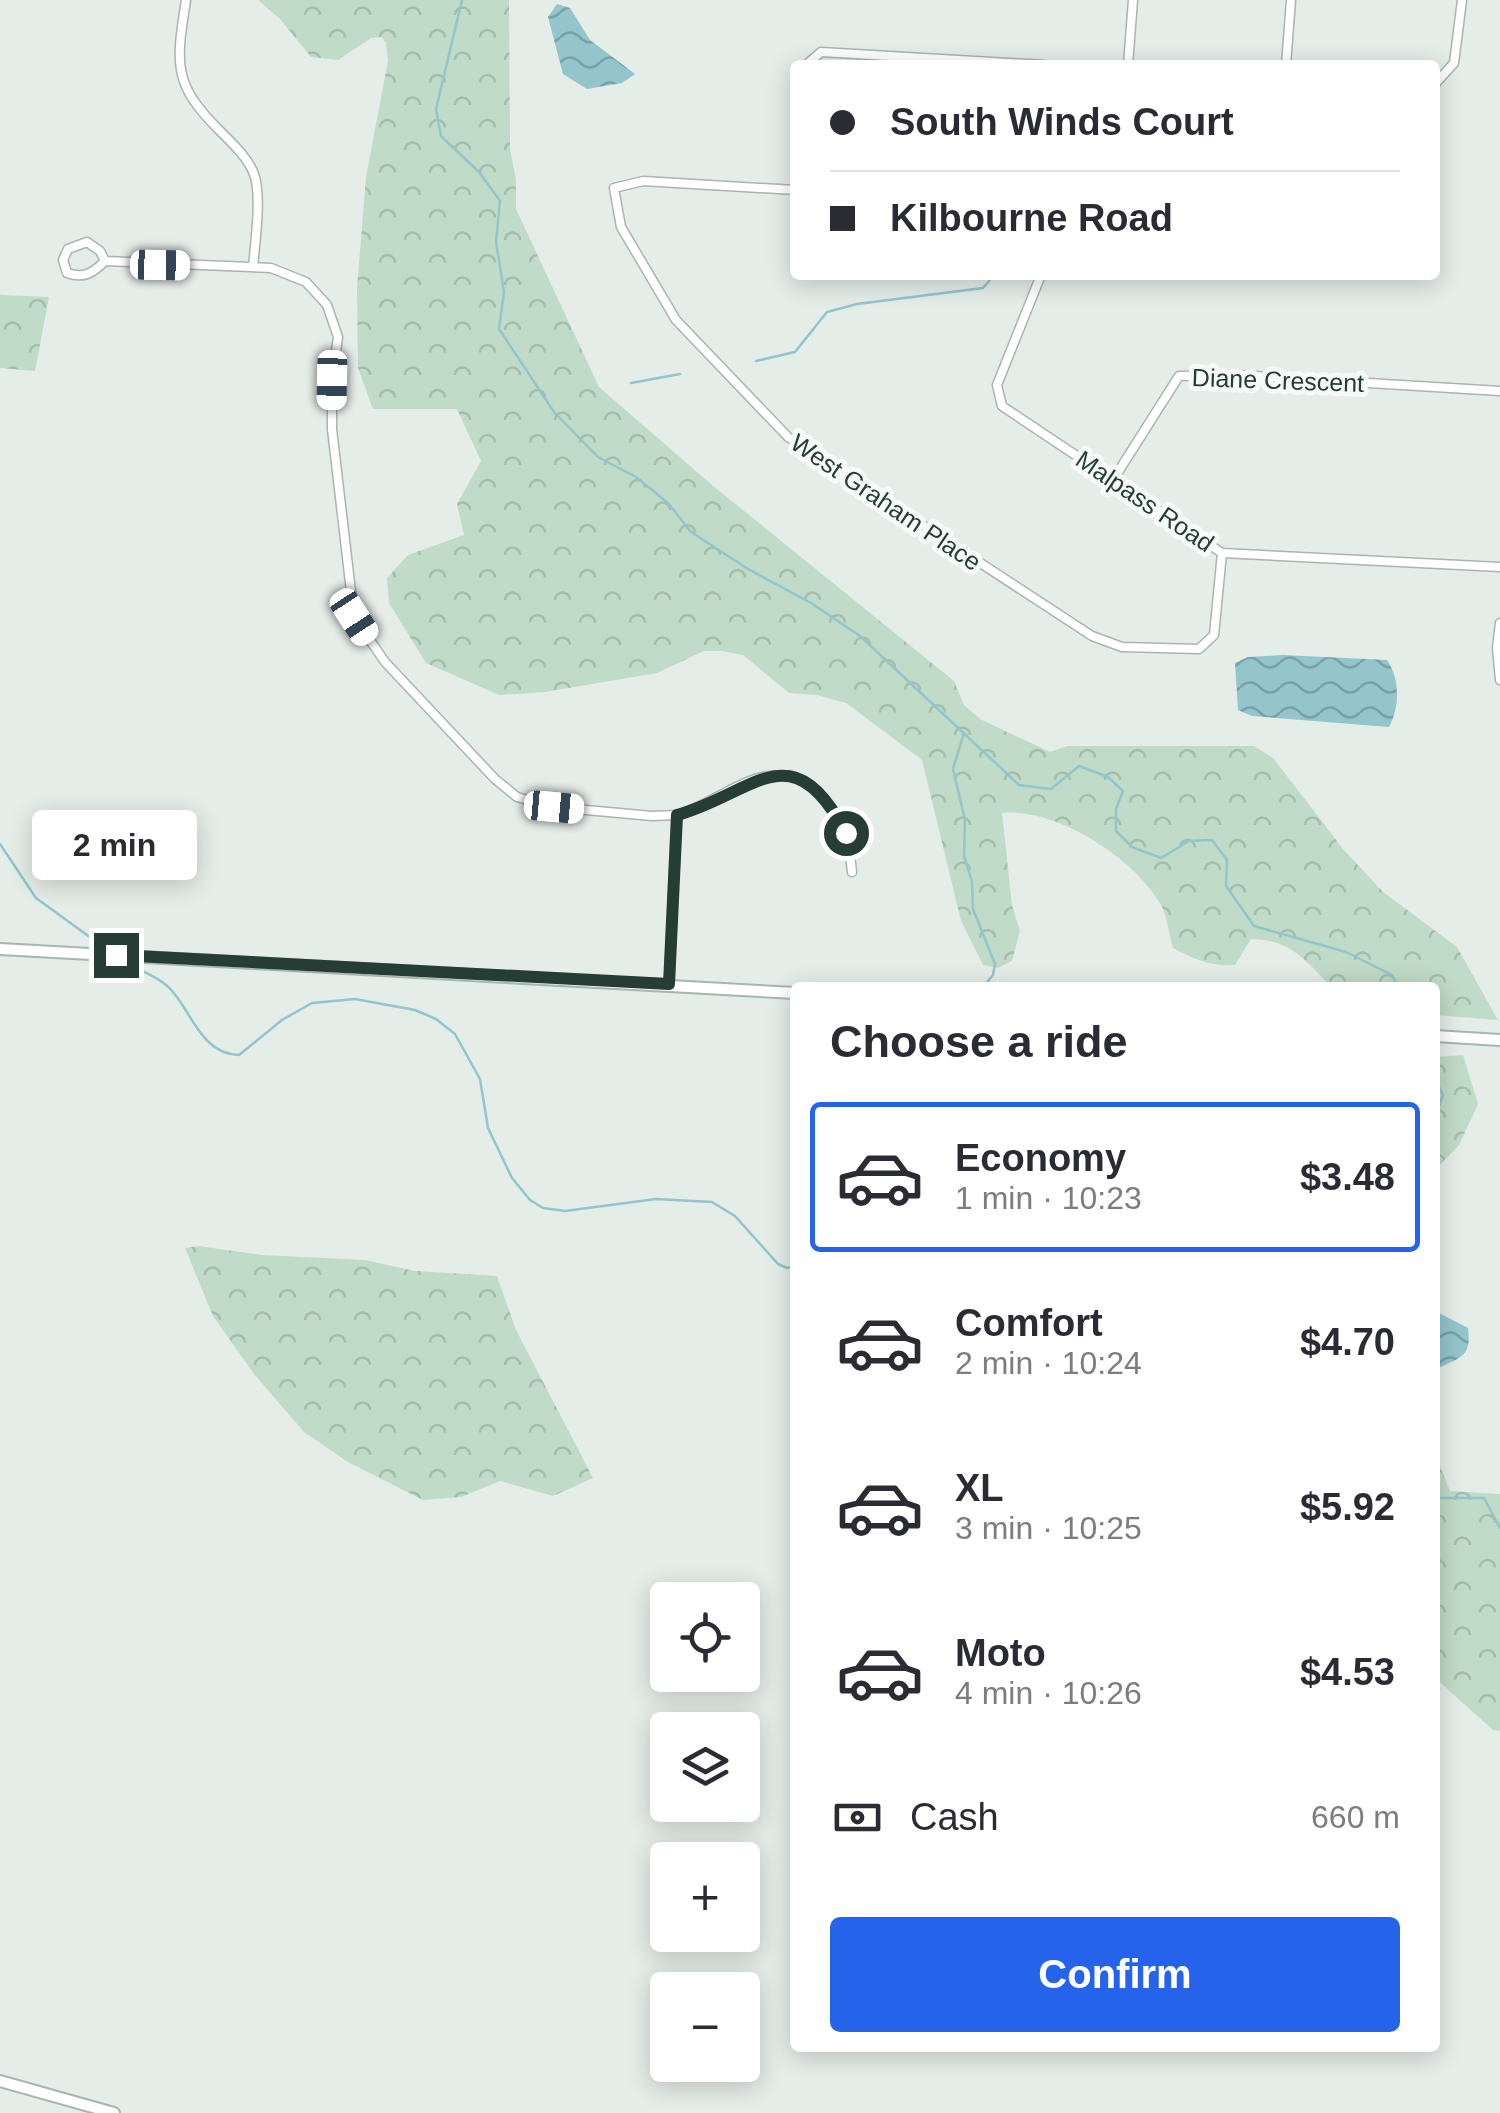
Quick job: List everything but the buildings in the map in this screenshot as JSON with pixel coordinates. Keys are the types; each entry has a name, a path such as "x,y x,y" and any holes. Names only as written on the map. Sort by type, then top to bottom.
{"street":[{"path":"186,0 178,58 180,80 209,120 248,162 256,178 253,267"},
{"path":"1128,60 1132,0"},
{"path":"1286,60 1292,0"},
{"path":"1440,78 1454,63 1462,0"},
{"path":"812,60 821,52 958,60"},
{"name":"West Graham Place","path":"790,190 644,181 614,188 621,227 676,320 788,437 1038,604 1092,636 1122,647 1198,649 1214,635 1222,552"},
{"path":"105,261 100,251 87,242 68,248 63,260 67,273 78,277 92,273 105,261 271,268 306,282 327,305 338,337 332,380 335,473 354,617 385,662 517,797 554,807 677,815 754,780 778,775 808,782 830,804 846,833 852,872"},
{"name":"Malpass Road","path":"1039,280 997,385 1002,406 1222,552 1500,567"},
{"name":"Diane Crescent","path":"1114,480 1179,376 1237,374 1500,392"},
{"path":"1500,624 1496,648 1500,680"},
{"path":"669,984 677,815"},
{"path":"0,949 790,993"},
{"path":"1440,1036 1500,1040"},
{"path":"0,2081 114,2113"}],"green space":[{"path":"258,0 509,0 510,149 516,209 599,387 712,485 954,681 964,705 980,719 1050,752 1067,746 1254,746 1273,758 1344,850 1383,892 1457,947 1498,1020 1440,1015 1440,982 1326,982 1296,953 1264,940 1251,939 1235,965 1188,956 1173,948 1160,903 1131,869 1091,838 1023,813 1002,813 1012,905 1020,931 1012,961 998,968 983,965 961,921 922,760 846,703 789,693 743,655 722,651 704,651 657,673 545,692 499,695 426,663 389,603 387,578 408,555 464,535 457,504 481,461 457,409 373,409 358,368 357,288 366,177 388,61 386,43 382,37 371,38 338,60 311,57 280,19"},
{"path":"0,295 49,297 35,371 0,368"},
{"path":"1463,1055 1478,1104 1459,1145 1440,1165 1440,1057"},
{"path":"199,1246 262,1255 365,1260 415,1271 497,1276 516,1330 593,1478 553,1496 500,1481 461,1497 423,1500 348,1462 304,1432 254,1374 213,1316 185,1248"},
{"path":"1440,1466 1450,1491 1500,1494 1500,1731 1493,1730 1440,1682"}],"water":[{"path":"557,4 570,8 590,40 635,74 622,83 587,89 563,74 548,17"},
{"path":"1248,657 1387,660 1397,693 1389,727 1252,716 1238,710 1235,663"},
{"path":"1440,1314 1468,1328 1468,1346 1462,1356 1440,1367"}],"waterway":[{"path":"462,0 436,109 441,136 479,172 500,201 496,242 504,292 499,329 554,412 598,457 636,477 668,503 691,532 860,636 1019,785 1051,789 1079,766 1108,777 1123,791 1116,809 1116,831 1132,847 1161,858 1189,841 1212,840 1227,860 1226,886 1254,926 1346,952 1392,975 1396,982"},
{"path":"756,361 795,352 827,312 857,304 983,288 990,280"},
{"path":"631,383 680,374"},
{"path":"964,733 953,769 965,820 964,856 972,882 973,909 995,964 987,982"},
{"path":"0,844 36,898 109,951"},
{"path":"124,961 166,985 214,1046 239,1055 282,1020 312,1003 355,999 415,1010 436,1019 455,1034 480,1079 488,1128 512,1178 530,1200 543,1208 565,1211 656,1199 712,1202 735,1216 778,1264 790,1267"},
{"path":"1440,1089 1440,1103"},
{"path":"1440,1498 1484,1498 1500,1528"}],"route":[{"path":"116,955 669,984 677,815 754,780 778,775 808,782 830,804 846,833"}]}
